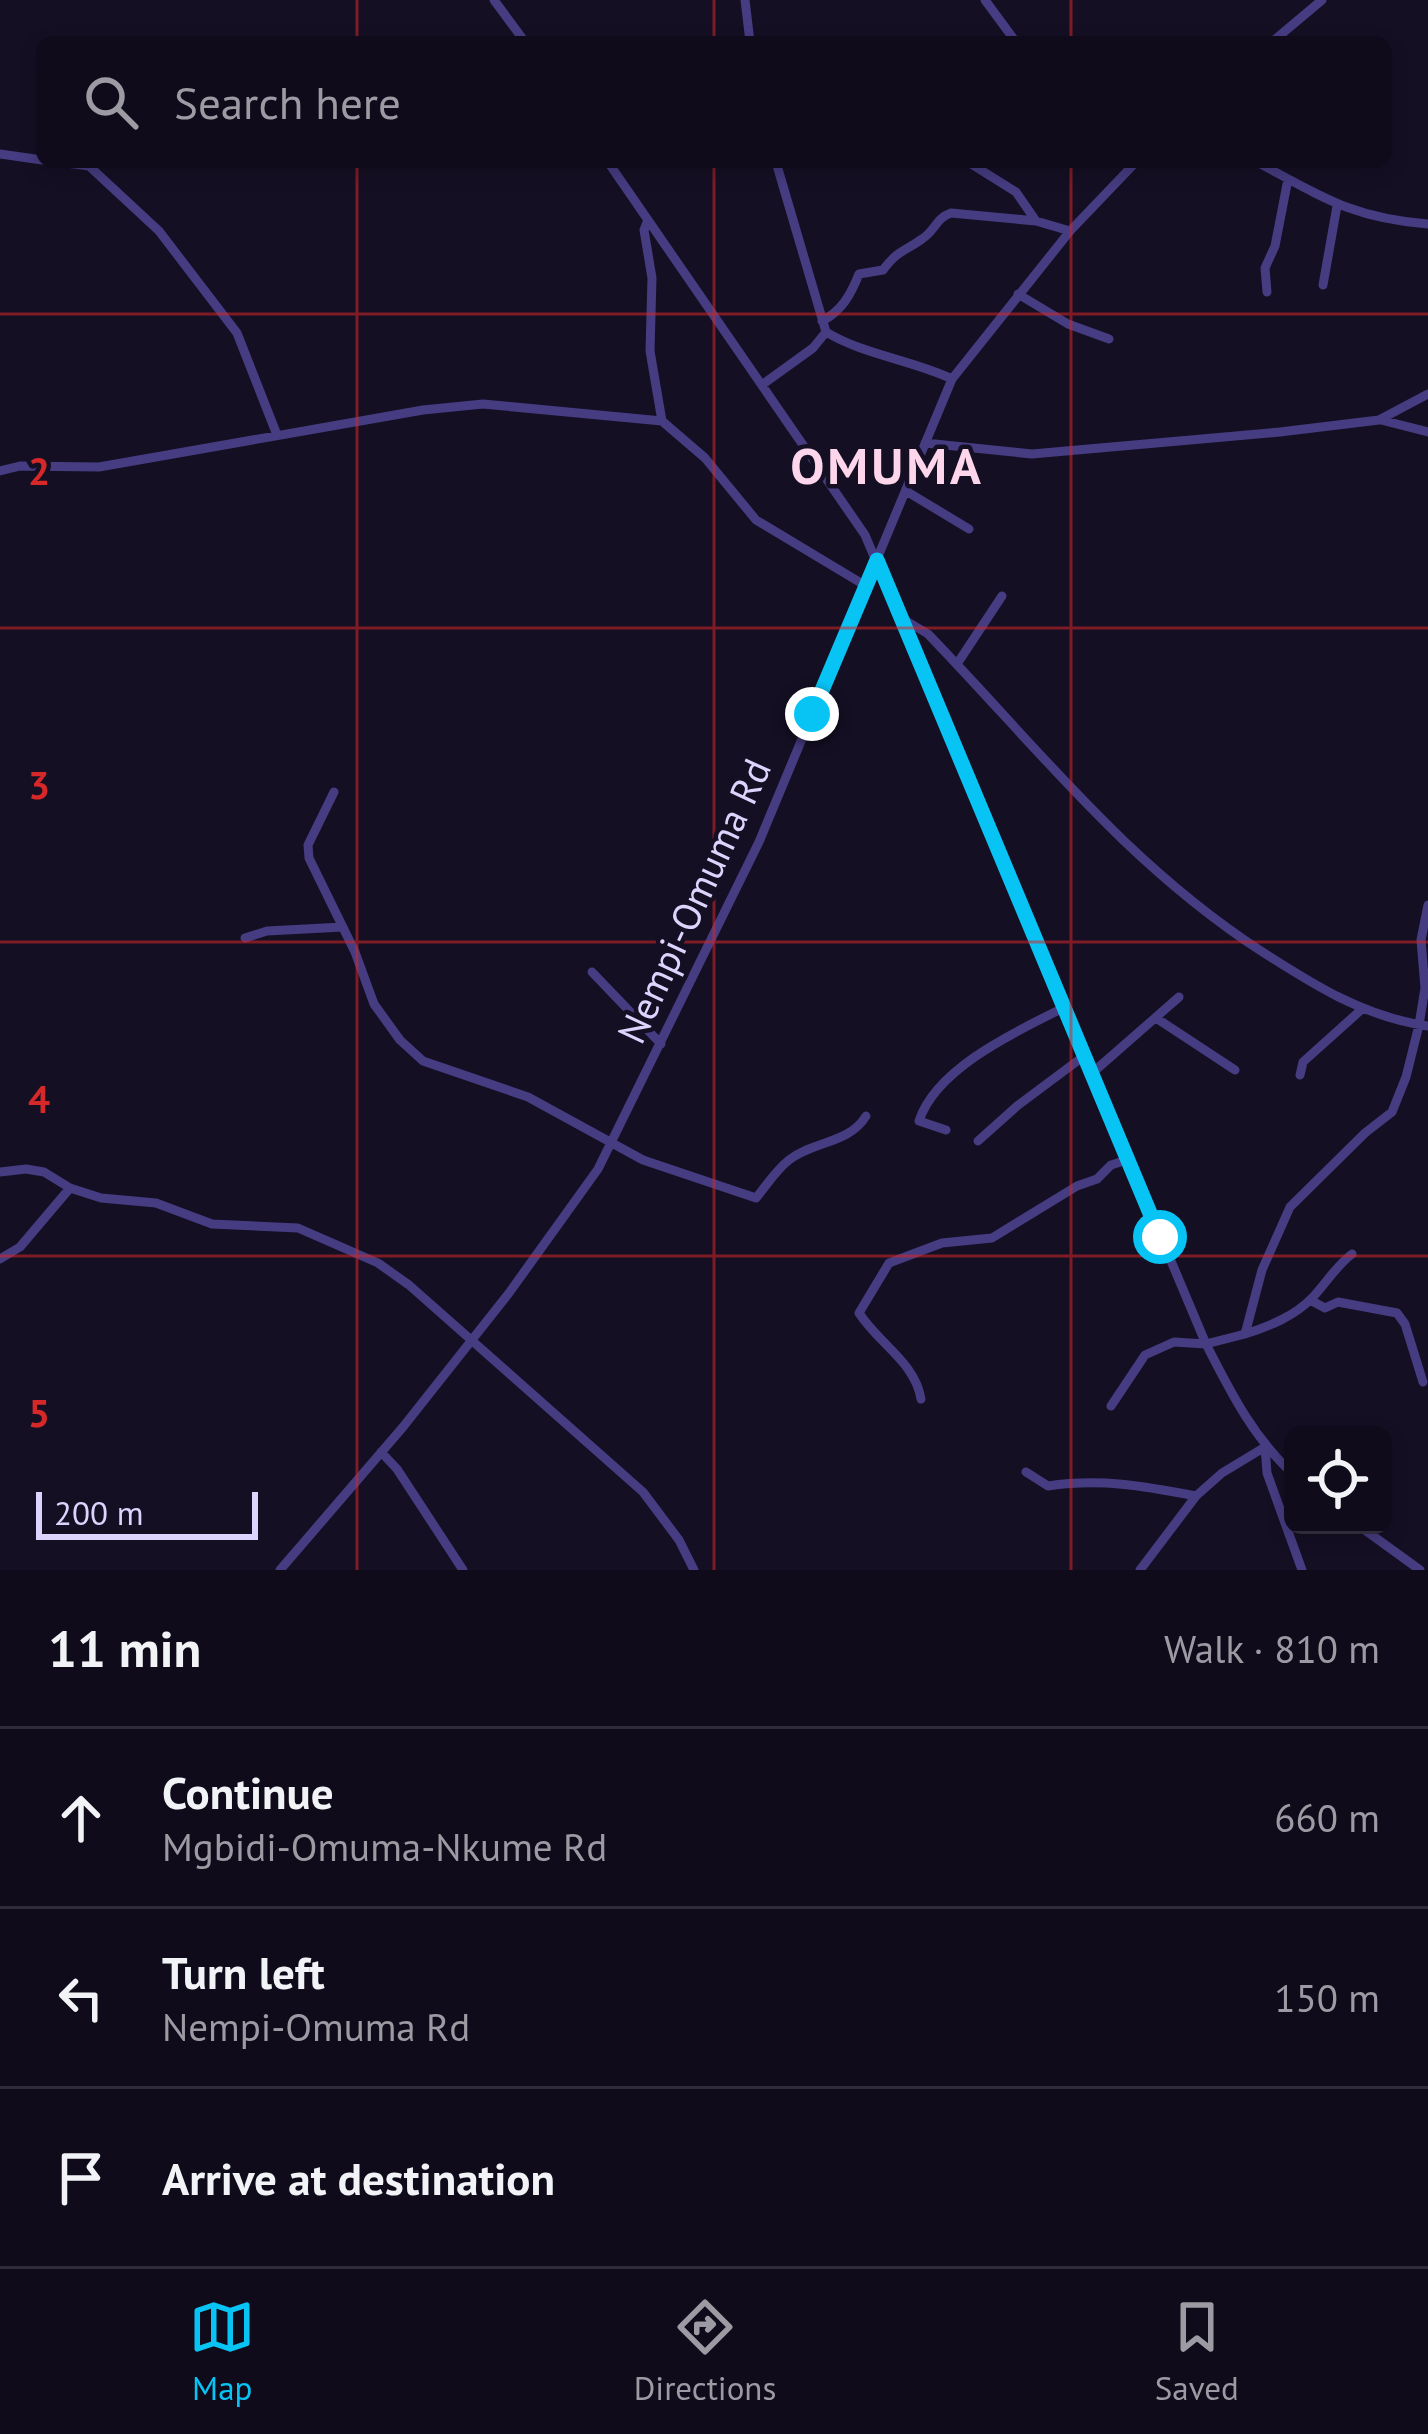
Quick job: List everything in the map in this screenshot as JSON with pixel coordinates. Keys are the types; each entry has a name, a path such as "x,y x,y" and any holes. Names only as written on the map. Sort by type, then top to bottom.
{"street":[{"path":"494,0 521,36"},
{"path":"745,0 749,36"},
{"path":"985,0 1012,36"},
{"path":"1279,36 1322,0"},
{"path":"0,154 36,159"},
{"path":"91,168 159,231 237,333 277,435"},
{"path":"612,168 845,503 877,560 1207,1344 1238,1408 1284,1465"},
{"path":"778,168 824,326 850,344 921,364 952,379"},
{"path":"978,168 1016,192 1036,220"},
{"path":"1118,168 1123,174"},
{"name":"Nempi-Omuma Rd","path":"285,1568 471,1342 598,1169 759,842 952,379 1070,231 1130,168"},
{"path":"1268,168 1337,206 1372,218 1428,224"},
{"path":"1267,292 1265,268 1276,247 1288,179"},
{"path":"1323,285 1337,206"},
{"path":"763,384 812,348 853,291 859,274 883,270 901,248 930,232 942,216 1036,220 1070,231"},
{"path":"649,220 644,230 652,278 650,351 662,421"},
{"path":"1018,294 1067,324 1108,339"},
{"path":"1379,420 1428,394"},
{"path":"0,471 20,466 99,467 423,410 483,404 662,421 705,458 756,520 866,586"},
{"path":"925,443 1032,454 1379,420 1428,432"},
{"path":"906,491 969,529"},
{"path":"957,664 1002,596"},
{"path":"903,620 928,634 1094,815 1189,901 1297,975 1362,1009 1423,1025"},
{"path":"334,792 308,845 314,872 383,1019 423,1061 528,1097 644,1160 755,1198 789,1160 839,1139 860,1127 866,1116"},
{"path":"1245,1334 1262,1270 1290,1207 1391,1112 1406,1077 1423,1025 1421,940 1428,905"},
{"path":"245,938 267,931 343,927"},
{"path":"592,972 662,1043"},
{"path":"1091,1074 1179,997"},
{"path":"946,1130 919,1121 951,1077 989,1047 1063,1008"},
{"path":"1300,1076 1304,1062 1362,1009"},
{"path":"1156,1018 1235,1070"},
{"path":"979,1141 1084,1056"},
{"path":"921,1399 917,1376 860,1313 890,1263 942,1243 992,1238 1077,1186 1097,1179 1111,1165 1127,1160"},
{"path":"0,1172 44,1172 70,1188 101,1198 156,1203 212,1223 291,1227 328,1238 378,1263 644,1492 694,1570"},
{"path":"0,1259 20,1247 70,1188"},
{"path":"1111,1406 1145,1355 1174,1342 1207,1344 1276,1324 1310,1300 1352,1254"},
{"path":"1310,1300 1325,1307 1338,1301 1397,1313 1406,1324 1423,1382"},
{"path":"1140,1570 1196,1496 1222,1473 1265,1447"},
{"path":"1265,1447 1267,1473 1302,1570"},
{"path":"381,1453 397,1469 463,1570"},
{"path":"1026,1472 1048,1486 1115,1481 1196,1496"},
{"path":"1370,1534 1420,1570"}],"district":[{"name":"OMUMA","path":"887,466"}],"route":[{"path":"812,714 877,560 1160,1237"}]}
